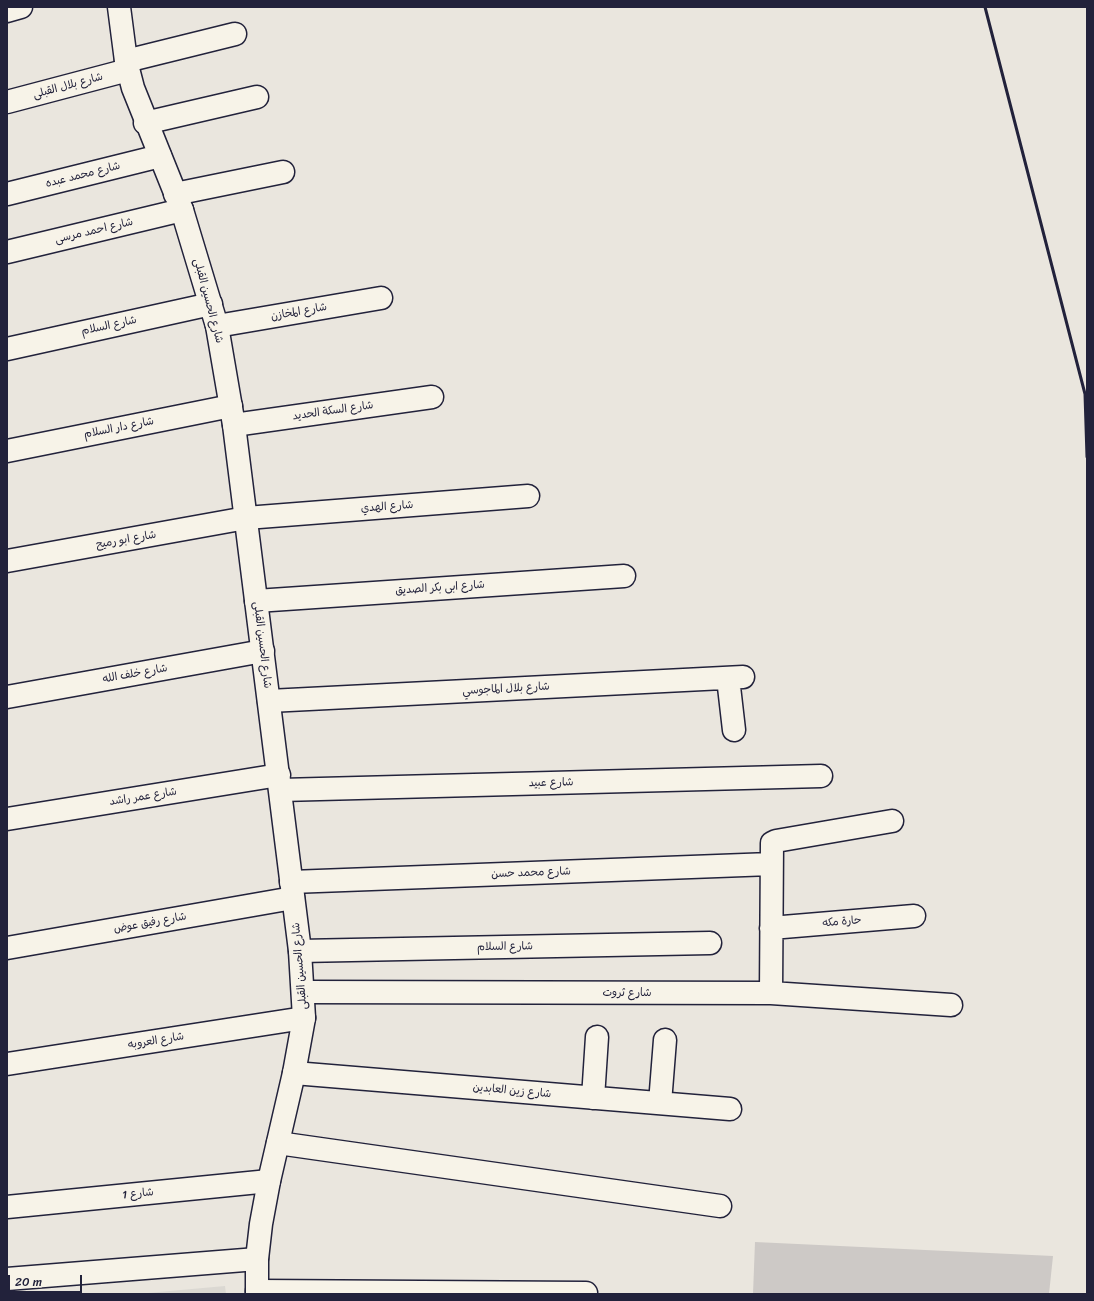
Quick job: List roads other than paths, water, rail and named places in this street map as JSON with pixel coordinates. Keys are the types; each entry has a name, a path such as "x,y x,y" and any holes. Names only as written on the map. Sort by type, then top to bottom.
{"street":[{"path":"7,10 21,7"},
{"name":"شارع الحسين القبلى","path":"119,7 127,65 133,88 145,123 178,202 217,326 233,415 300,951 304,1018 294,1073 269,1181 257,1259 257,1293"},
{"name":"شارع بلال القبلى","path":"7,102 235,34"},
{"path":"145,123 257,98"},
{"name":"شارع محمد عبده","path":"7,194 160,156"},
{"name":"شارع احمد مرسى","path":"7,252 283,172"},
{"name":"شارع المخازن","path":"217,326 381,298"},
{"name":"شارع السلام","path":"7,349 211,304"},
{"name":"شارع السكة الحديد","path":"233,415 432,397"},
{"name":"شارع دار السلام","path":"7,451 233,415"},
{"name":"شارع الهدي","path":"246,518 528,496"},
{"name":"شارع ابو رميح","path":"7,562 246,518"},
{"name":"شارع ابى بكر الصديق","path":"256,600 624,576"},
{"name":"شارع خلف الله","path":"7,697 263,651"},
{"name":"شارع بلال الماجوسي","path":"269,701 735,677 734,730"},
{"name":"شارع عبيد","path":"280,783 822,776"},
{"name":"شارع عمر راشد","path":"7,819 280,783"},
{"path":"771,993 771,845 774,842 892,821"},
{"name":"شارع محمد حسن","path":"292,890 771,864"},
{"name":"شارع رفيق عوض","path":"7,948 292,890"},
{"name":"حارة مكه","path":"771,928 914,916"},
{"name":"شارع السلام","path":"300,951 710,943"},
{"name":"شارع ثروت","path":"303,992 771,993 951,1005"},
{"name":"شارع العروبه","path":"7,1064 304,1018"},
{"path":"593,1098 597,1037"},
{"path":"660,1103 665,1040"},
{"name":"شارع زين العابدين","path":"294,1073 730,1109"},
{"path":"278,1143 720,1206"},
{"name":"شارع 1","path":"7,1207 269,1181"},
{"path":"7,1279 257,1259"},
{"path":"257,1293 586,1293"}],"railway":[{"path":"985,7 1085,394 1087,457"}]}
